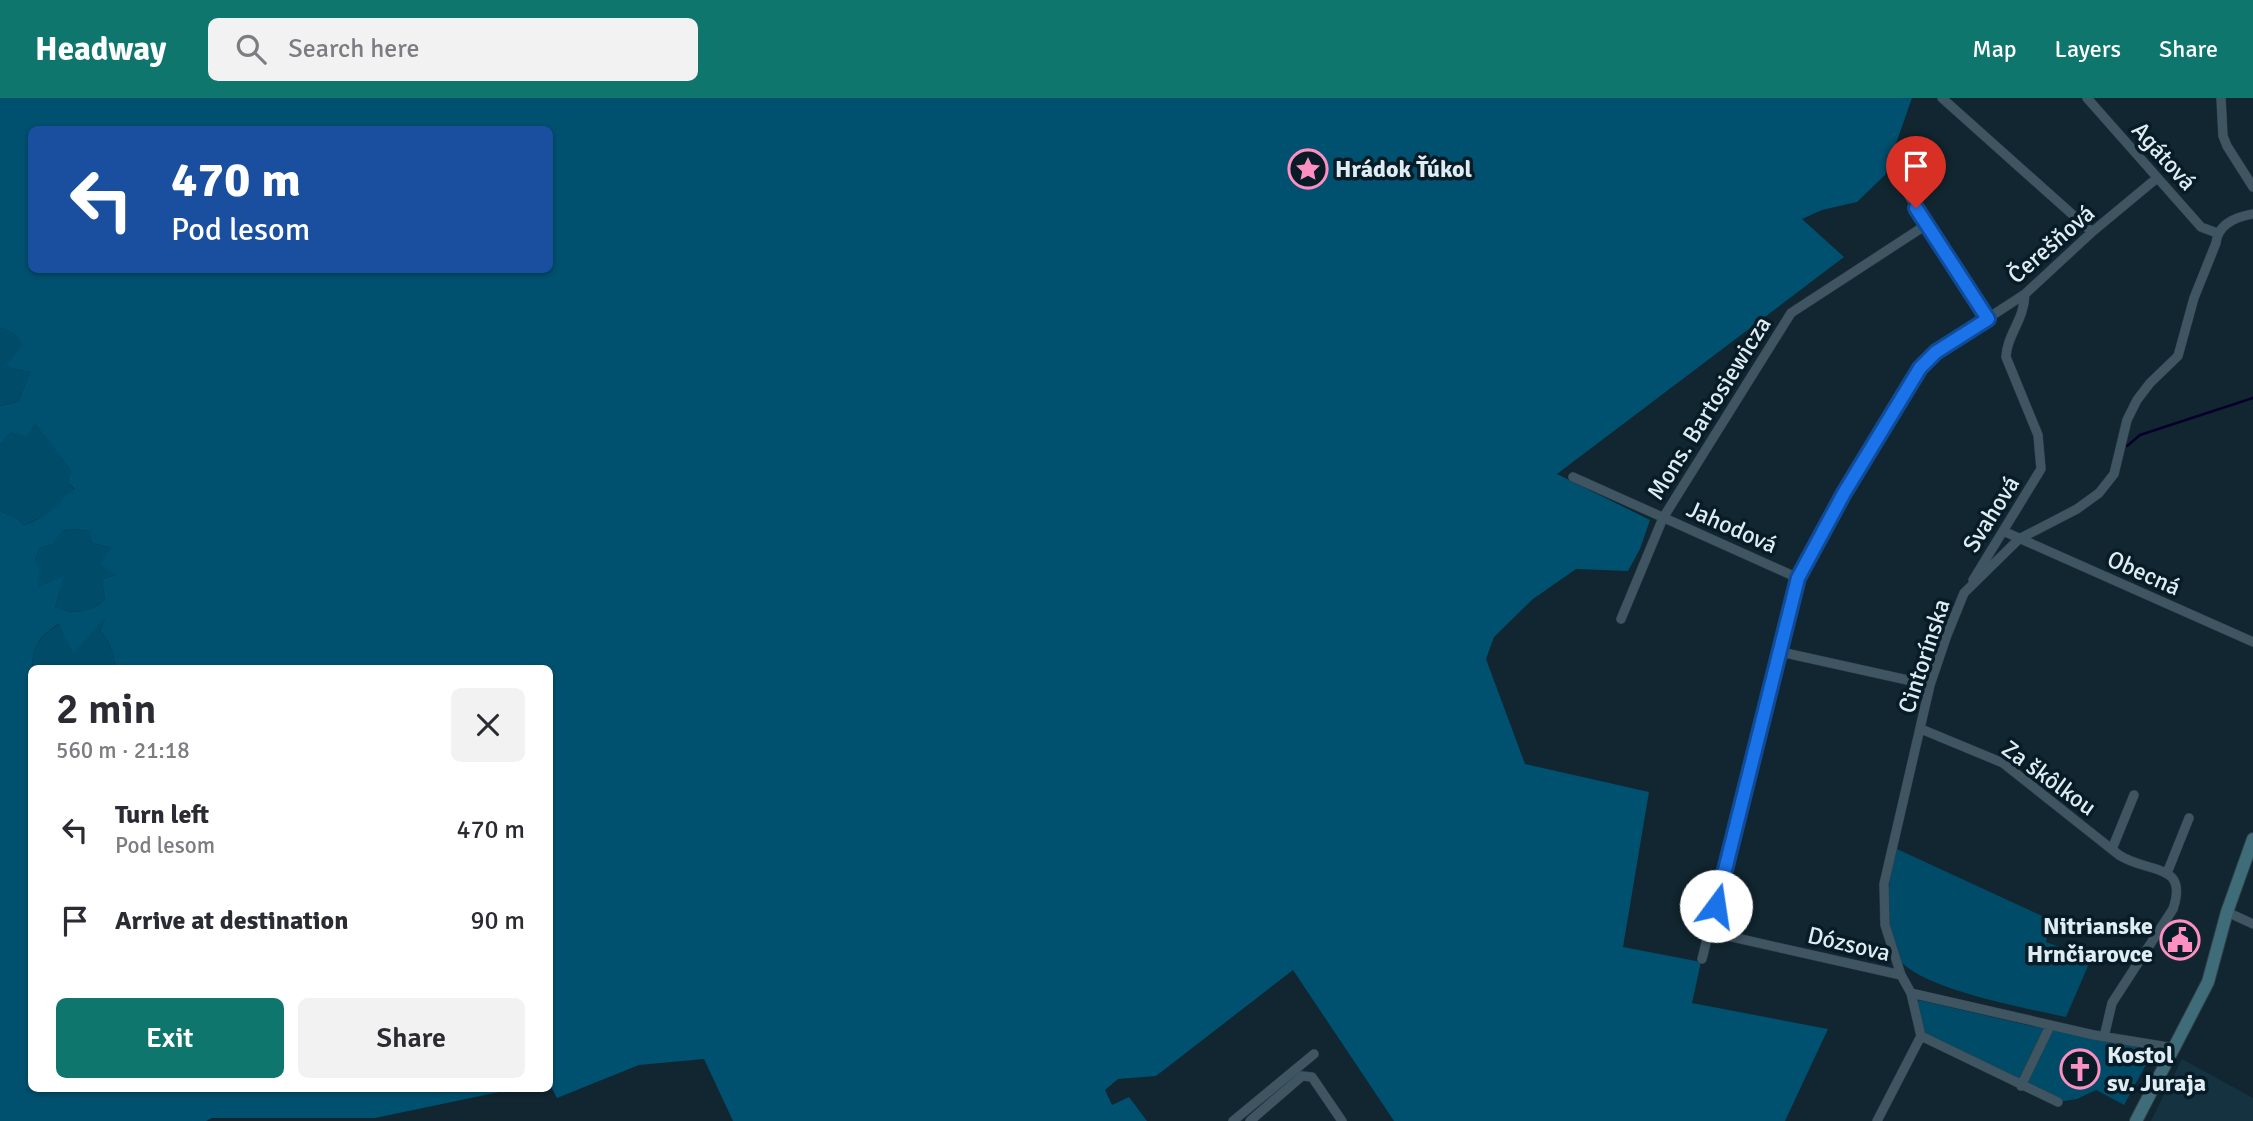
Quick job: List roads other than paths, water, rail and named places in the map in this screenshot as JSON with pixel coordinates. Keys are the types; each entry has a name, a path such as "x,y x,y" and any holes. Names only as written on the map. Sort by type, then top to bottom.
{"street":[{"path":"1942,98 2092,232"},
{"name":"Agátová","path":"2087,98 2201,227 2217,233"},
{"path":"2221,98 2223,136 2253,187"},
{"path":"1896,173 1926,225 1988,319"},
{"name":"Čerešňová","path":"1702,959 1798,578 1844,493 1920,368 1936,352 2025,294 2092,232 2157,178"},
{"path":"2217,233 2233,220 2253,214"},
{"name":"Mons. Bartosiewicza","path":"1621,619 1663,518 1791,313 1926,225"},
{"name":"Cintorínska","path":"1901,975 1885,925 1884,884 1930,685 1947,635 1965,593 2019,539 2077,509 2099,493 2114,474 2127,420 2137,400 2178,356 2194,298 2216,243 2217,233"},
{"name":"Svahová","path":"1965,593 2041,469 2038,435 2006,357 2007,346 2020,323 2025,294"},
{"name":"Jahodová","path":"1573,477 1798,578"},
{"name":"Obecná","path":"2003,531 2253,642"},
{"path":"1781,652 1930,685"},
{"name":"Za škôlkou","path":"1921,729 2003,763 2126,859 2167,873"},
{"name":"Za škôlkou","path":"2112,849 2134,795"},
{"path":"2104,1037 2112,1003 2173,909 2177,885 2174,878 2167,873 2189,818"},
{"path":"2136,1121 2208,982 2227,912 2253,839"},
{"path":"2227,912 2253,924"},
{"name":"Dózsova","path":"1710,932 1901,975 1911,993 2050,1026 2174,1048"},
{"path":"1877,1121 1921,1036 1911,993"},
{"path":"2021,1086 2050,1026"},
{"path":"1921,1036 2058,1102"},
{"path":"1250,1121 1314,1054"},
{"path":"1238,1119 1281,1087 1302,1076 1312,1077 1342,1121"}],"waterway":[{"path":"2127,446 2140,435 2253,398"}],"place":[{"name":"Hrádok Ťúkol","path":"1308,169"},
{"name":"Nitrianske Hrnčiarovce","path":"2180,940"},
{"name":"Kostol sv. Juraja","path":"2080,1069"}]}
